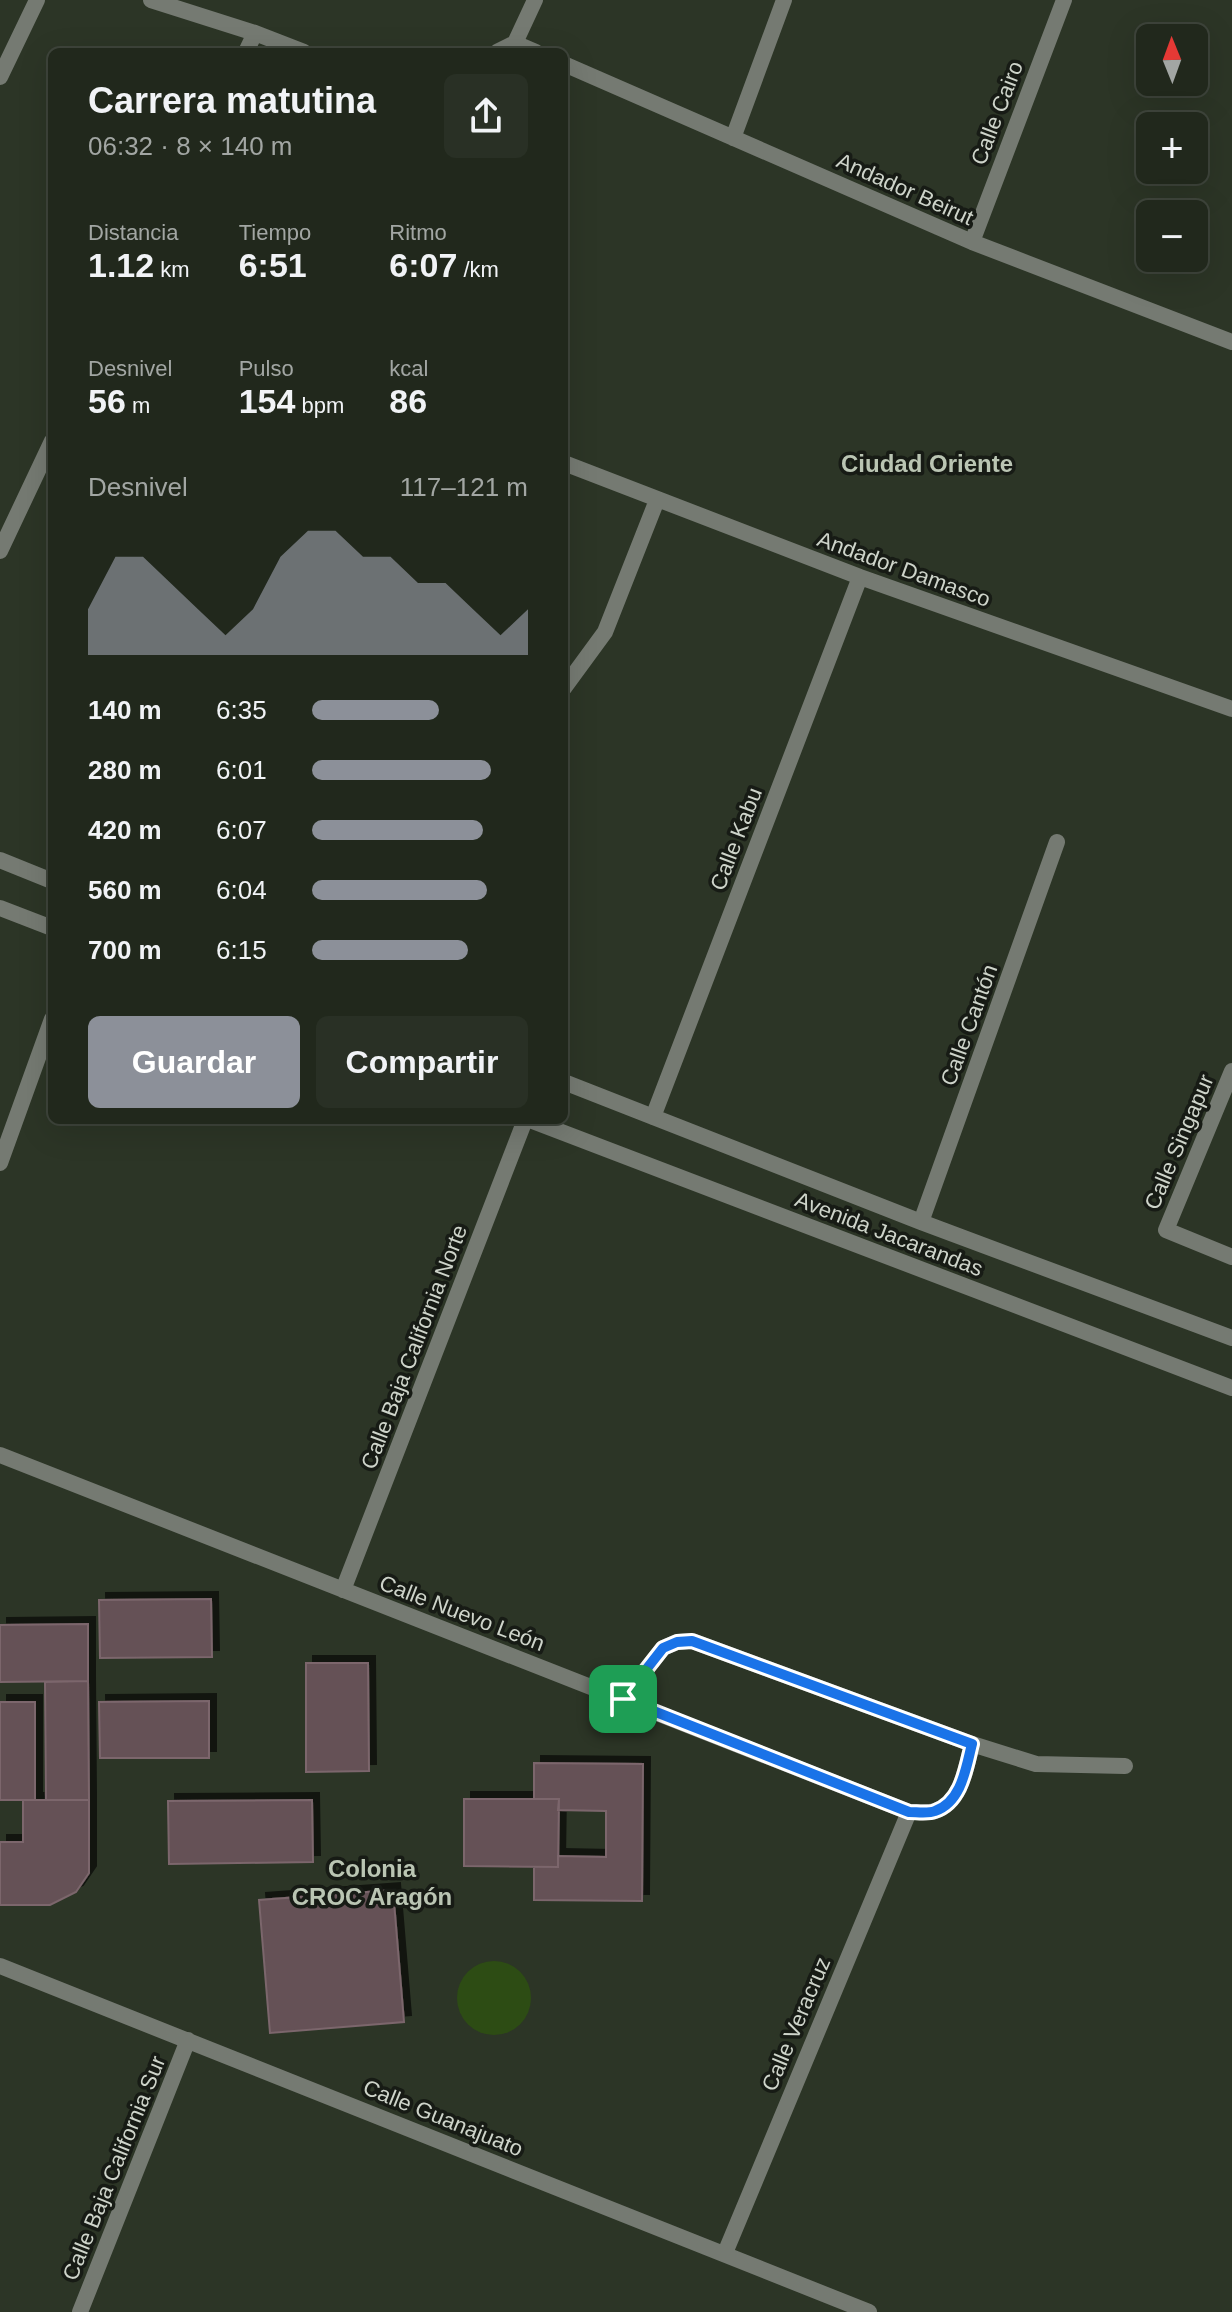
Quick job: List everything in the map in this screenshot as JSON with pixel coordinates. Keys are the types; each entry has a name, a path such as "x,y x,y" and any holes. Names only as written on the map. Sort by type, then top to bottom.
{"street":[{"path":"0,77 6,52 37,0"},
{"path":"151,0 294,48"},
{"path":"505,48 515,43 535,0"},
{"path":"733,138 784,0"},
{"name":"Calle Cairo","path":"972,242 1064,0"},
{"path":"248,48 255,33"},
{"path":"515,43 527,48"},
{"name":"Andador Beirut","path":"568,66 972,242 1232,342"},
{"path":"0,551 48,449"},
{"name":"Andador Damasco","path":"568,465 860,577 1232,709"},
{"path":"568,683 605,632 657,500"},
{"name":"Calle Kabu","path":"653,1117 860,577"},
{"name":"Calle Cantón","path":"921,1222 1057,842"},
{"path":"0,860 48,879"},
{"path":"0,908 48,926"},
{"path":"0,1163 48,1030"},
{"name":"Calle Singapur","path":"1232,1071 1166,1230 1232,1257"},
{"name":"Avenida Jacarandas","path":"568,1084 921,1222 1232,1338"},
{"name":"Calle Baja California Norte","path":"343,1590 526,1124"},
{"name":"Avenida Jacarandas","path":"539,1124 1232,1388"},
{"name":"Calle Nuevo León","path":"0,1455 909,1812"},
{"path":"623,1699 663,1648 677,1642 692,1641 972,1744 1036,1764 1125,1766"},
{"path":"909,1812 933,1812 947,1805 958,1792 972,1744"},
{"name":"Calle Veracruz","path":"725,2253 909,1812"},
{"name":"Calle Guanajuato","path":"0,1966 869,2312"},
{"name":"Calle Baja California Sur","path":"80,2312 188,2040"}],"green space":[{"path":"494,1961 508,1964 520,1972 528,1984 531,1998 528,2012 520,2024 508,2032 494,2035 480,2032 468,2024 460,2012 457,1998 460,1984 468,1972 480,1964"}],"building":[{"path":"211,1599 212,1657 100,1658 99,1600"},
{"path":"88,1624 88,1681 0,1682 0,1625"},
{"path":"306,1663 368,1663 369,1771 306,1772"},
{"path":"88,1681 89,1800 46,1800 45,1682"},
{"path":"209,1701 209,1758 100,1758 99,1702"},
{"path":"0,1702 35,1702 35,1800 0,1800"},
{"path":"534,1763 643,1764 642,1901 534,1900 534,1867 558,1867 558,1856 606,1857 606,1811 558,1810 559,1799 534,1799"},
{"path":"464,1799 559,1799 558,1867 464,1866"},
{"path":"23,1800 89,1800 89,1873 76,1892 50,1905 0,1905 0,1842 23,1842"},
{"path":"312,1800 313,1862 169,1864 168,1801"},
{"path":"393,1890 404,2022 270,2033 259,1900"}],"district":[{"name":"Ciudad Oriente","path":"927,463"},
{"name":"Colonia CROC Aragón","path":"372,1882"}],"route":[{"path":"692,1641 972,1744 958,1792 947,1805 933,1812 909,1812 623,1699 663,1648 677,1642 692,1641"}]}
